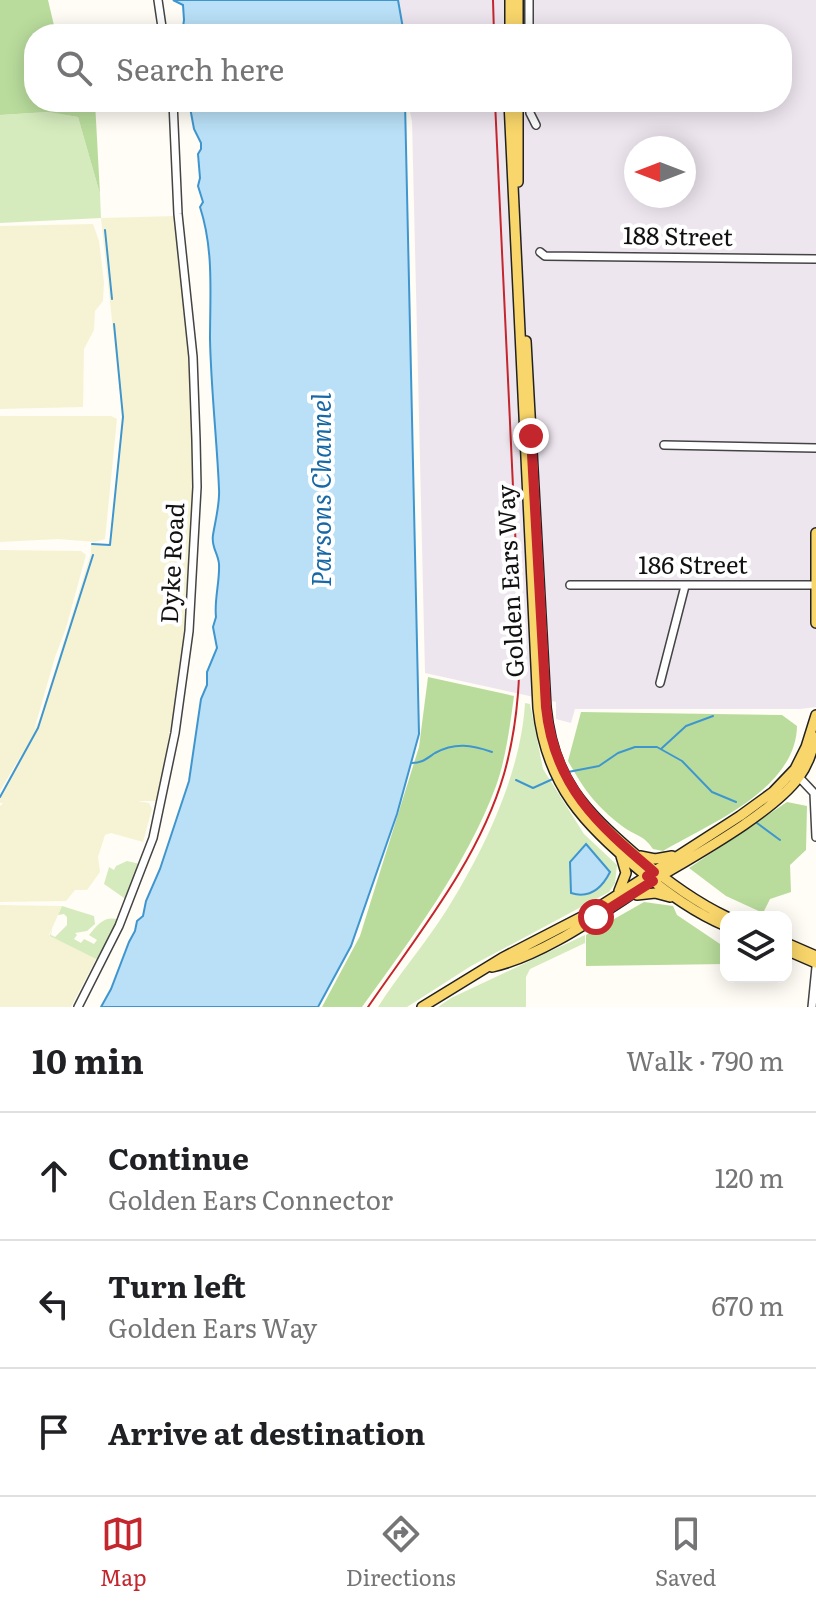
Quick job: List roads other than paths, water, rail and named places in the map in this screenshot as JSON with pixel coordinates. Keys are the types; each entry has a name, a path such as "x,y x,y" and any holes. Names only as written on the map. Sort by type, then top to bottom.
{"main road":[{"path":"510,0 510,24"},
{"path":"518,0 518,24"},
{"name":"Golden Ears Way","path":"509,112 538,708 546,753 558,782 592,829 620,853 720,922"},
{"name":"Golden Ears Way","path":"518,112 518,179 546,707 560,766 577,805 636,855 654,876"},
{"path":"816,533 816,623"},
{"path":"796,775 816,715"},
{"path":"422,1007 502,958 620,898 744,823 784,793 809,760 816,737"},
{"path":"620,853 626,873 620,898"},
{"path":"636,855 655,859 685,857"},
{"path":"620,898 655,893 684,899 678,877 685,857"},
{"name":"Golden Ears Way","path":"684,899 720,914"},
{"path":"792,946 816,956"},
{"path":"792,953 816,966"}],"street":[{"path":"158,0 162,24"},
{"path":"529,0 529,24"},
{"name":"Dyke Road","path":"78,1007 119,926 153,838 175,733 188,646 197,487 196,440 193,357 178,214 173,112"},
{"path":"530,112 536,125"},
{"name":"188 Street","path":"540,252 545,256 816,259"},
{"path":"664,445 816,448"},
{"name":"186 Street","path":"570,585 816,585"},
{"path":"660,683 685,586"},
{"path":"796,775 812,787 814,793 816,837"},
{"path":"812,1007 816,966"}],"water":[{"path":"173,0 398,0 402,24 183,24 183,5"},
{"name":"Parsons Channel","path":"191,112 405,112 419,734 397,814 351,946 318,1007 101,1007 137,921 143,916 189,781 201,699 217,648 213,627 219,564 213,539 219,495 211,358 210,272 200,207 203,202 198,186 201,143"},
{"path":"586,844 610,872 595,891 571,893 570,862"}],"waterway":[{"path":"105,230 112,299"},
{"path":"92,544 110,545 123,417 114,324"},
{"path":"0,797 38,728 93,555"},
{"path":"662,748 686,726 713,716"},
{"path":"412,763 457,746 492,752"},
{"path":"568,772 599,766 618,753 635,747 657,747 682,761 712,792 736,802"},
{"path":"516,780 533,788 555,778"},
{"path":"757,823 780,840"}],"railway":[{"path":"493,0 494,24"},
{"path":"368,1007 445,895 479,836 504,774 516,715 519,615 495,112"}]}
